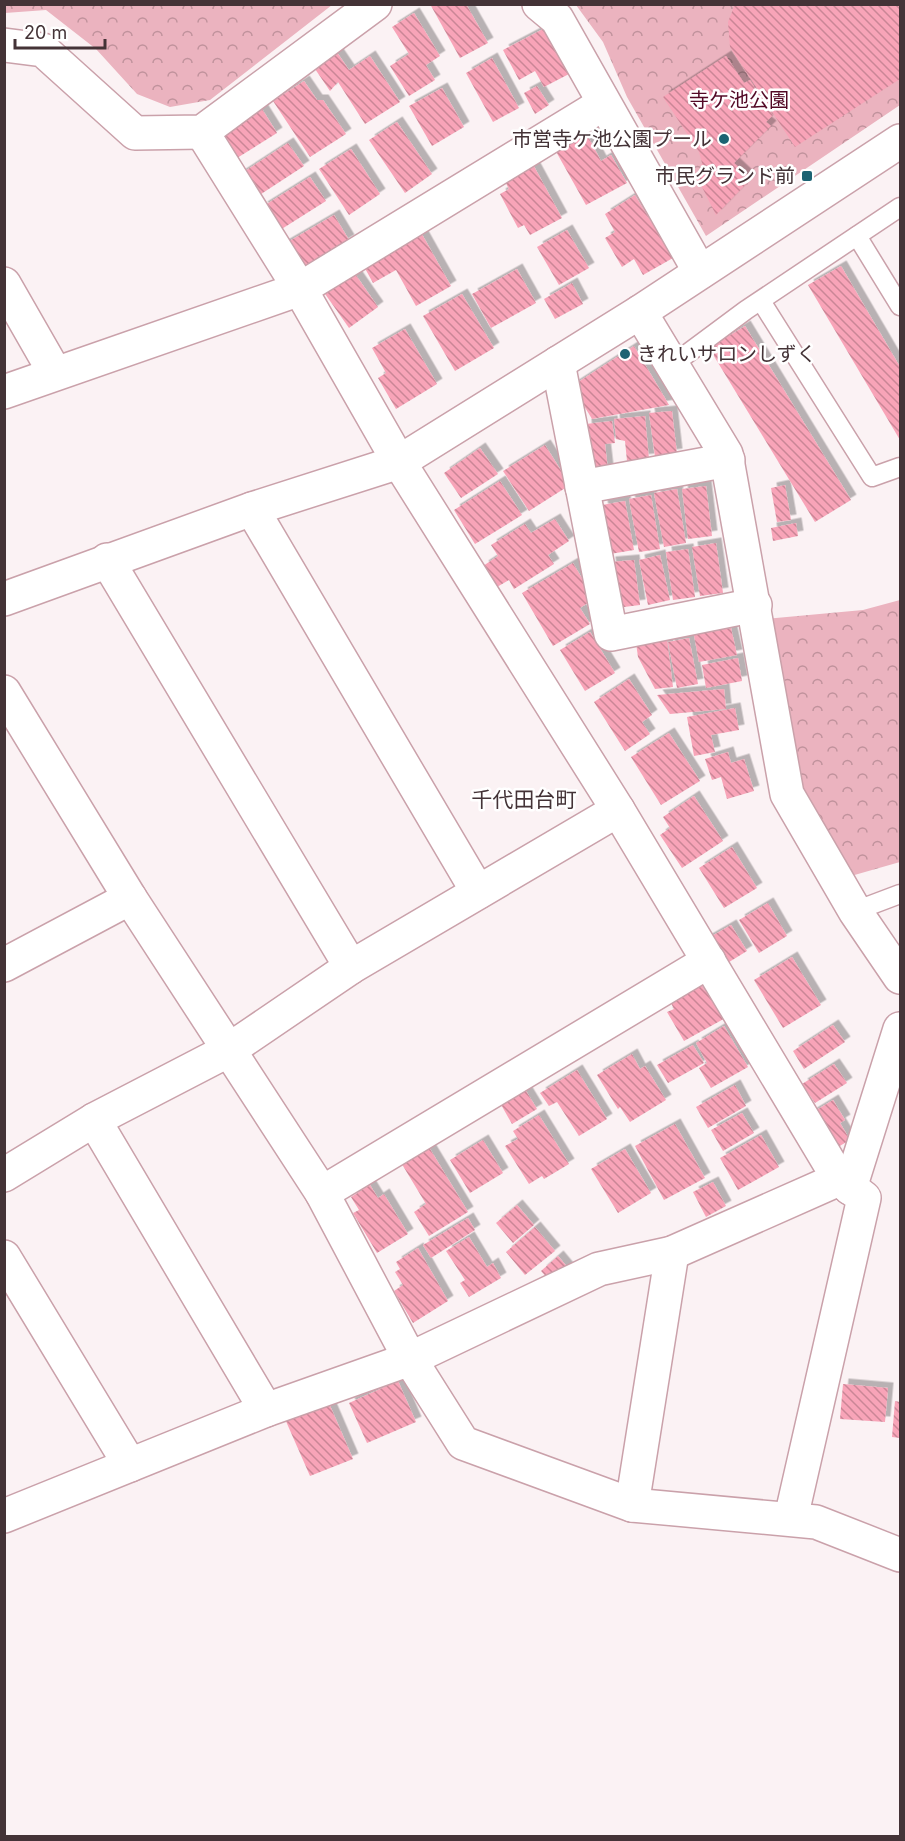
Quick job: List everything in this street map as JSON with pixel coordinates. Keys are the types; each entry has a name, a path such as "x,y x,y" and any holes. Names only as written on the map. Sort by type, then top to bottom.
{"street":[{"path":"4,45 43,50 135,133 202,132 375,4"},
{"path":"538,4 557,19 700,272"},
{"path":"4,392 300,289 603,104"},
{"path":"202,132 300,289 399,462 618,810 844,1184 864,1198 791,1518"},
{"path":"4,599 252,508 399,462 640,312 900,141"},
{"path":"4,284 55,373"},
{"path":"640,312 728,460 787,794 855,910 900,977"},
{"path":"558,363 611,634 755,605"},
{"path":"582,487 728,460"},
{"path":"252,508 478,892"},
{"path":"107,560 351,967"},
{"path":"4,692 130,898 322,1193 410,1359 463,1443 632,1505 816,1522 900,1555"},
{"path":"4,1175 94,1120 229,1050 351,967 618,810"},
{"path":"4,965 130,898"},
{"path":"322,1193 709,961"},
{"path":"4,1516 266,1410 410,1359 599,1269 672,1253 844,1184 900,1029"},
{"path":"94,1120 266,1410"},
{"path":"632,1505 672,1253"},
{"path":"4,1257 130,1465"}],"lane":[{"path":"672,365 761,301 900,207"},
{"path":"857,236 900,306"},
{"path":"761,301 872,477 900,467"},
{"path":"855,910 900,894"}],"green space":[{"path":"5,4 332,5 210,100 170,107 137,94 96,49 46,10 5,13"},
{"name":"寺ケ池公園","path":"576,5 900,5 900,105 706,236 627,97 603,42"},
{"path":"900,600 900,862 844,878 796,794 765,619 863,610"}],"building":[{"path":"430,4 466,4 488,43 460,58"},
{"path":"735,4 900,4 900,79 795,147 730,47 728,22"},
{"path":"414,13 440,56 426,65 435,80 409,96 390,66 409,54 392,27"},
{"path":"545,28 569,74 544,87 535,71 519,80 503,50"},
{"path":"336,51 349,70 370,56 400,102 365,124 338,82 330,91 313,66"},
{"name":"市営寺ケ池公園プール","path":"726,56 744,83 750,80 773,115 766,122 771,126 734,163 751,179 716,215 699,181 702,163 699,152 663,97"},
{"path":"492,58 519,108 493,122 466,73"},
{"path":"304,81 317,100 323,100 346,134 310,157 273,101"},
{"path":"537,86 549,105 535,114 524,93"},
{"path":"442,88 464,127 432,146 409,106"},
{"path":"262,109 277,133 229,163 214,139"},
{"path":"397,122 432,174 405,193 369,140"},
{"path":"585,131 601,161 611,155 627,183 586,205 554,148"},
{"path":"288,143 304,166 255,198 239,175"},
{"path":"351,149 380,194 349,215 319,169"},
{"path":"530,159 562,218 530,235 524,225 518,228 500,194 509,189 501,174"},
{"path":"310,177 326,201 277,232 262,207"},
{"path":"635,195 673,258 643,275 634,259 622,267 605,238 615,232 605,214"},
{"path":"334,215 349,240 296,271 281,246"},
{"path":"419,229 451,286 416,306 396,270 373,283 361,261"},
{"path":"567,230 589,268 559,285 537,247"},
{"path":"841,266 900,367 900,440 808,285"},
{"path":"517,269 536,303 491,328 472,294"},
{"path":"353,271 378,307 349,328 323,291"},
{"path":"572,283 583,304 555,319 544,299"},
{"path":"462,294 494,348 455,371 423,316"},
{"path":"745,326 851,500 815,522 709,348"},
{"path":"405,329 437,384 396,409 378,378 386,373 372,348"},
{"path":"634,346 669,405 592,419 572,386"},
{"path":"672,411 677,454 655,457 649,413"},
{"path":"645,416 649,459 627,461 625,441 616,439 614,419"},
{"path":"612,421 615,443 605,444 608,470 590,472 586,424"},
{"path":"545,445 570,485 529,511 503,471"},
{"path":"480,448 498,474 461,498 444,473"},
{"path":"500,481 522,515 475,544 454,510"},
{"path":"785,485 791,520 777,522 771,488"},
{"path":"706,486 712,536 688,539 682,489"},
{"path":"677,489 686,543 664,547 654,493"},
{"path":"651,495 660,549 639,552 629,499"},
{"path":"625,501 634,550 610,554 602,505"},
{"path":"555,519 569,541 548,555 554,564 514,589 509,580 497,587 483,566 498,556 491,545 525,524 531,533"},
{"path":"796,523 798,536 773,541 771,528"},
{"path":"716,543 723,593 700,596 692,547"},
{"path":"688,549 695,597 673,600 666,552"},
{"path":"660,555 670,600 648,605 639,560"},
{"path":"634,560 640,605 616,608 610,562"},
{"path":"573,563 594,599 580,608 590,624 553,646 522,593"},
{"path":"731,628 737,655 699,662 694,635"},
{"path":"590,632 615,673 585,691 560,650"},
{"path":"689,638 698,684 677,688 668,642"},
{"path":"667,639 673,687 655,689 638,657 636,643"},
{"path":"738,658 742,681 706,688 702,665"},
{"path":"629,679 652,715 642,722 650,734 625,751 594,702"},
{"path":"724,689 726,709 670,714 657,695"},
{"path":"735,708 739,730 711,735 715,752 694,756 687,717"},
{"path":"669,733 700,781 661,805 631,757"},
{"path":"728,752 731,763 744,759 754,791 727,799 721,777 712,780 705,759"},
{"path":"694,796 723,841 682,868 660,835 670,828 663,817"},
{"path":"732,847 757,888 724,908 699,868"},
{"path":"768,903 787,936 759,953 739,920"},
{"path":"731,925 747,951 721,967 705,940"},
{"path":"792,957 821,1005 783,1028 754,980"},
{"path":"697,977 705,991 712,987 729,1016 684,1041 667,1012 674,1009 667,995"},
{"path":"833,1025 845,1042 804,1069 793,1051"},
{"path":"724,1026 748,1067 711,1088 699,1068 707,1063 696,1043"},
{"path":"693,1045 704,1063 668,1083 657,1065"},
{"path":"632,1054 640,1069 645,1066 666,1100 630,1122 620,1107 618,1109 597,1075"},
{"path":"834,1064 847,1083 815,1103 802,1084"},
{"path":"577,1070 607,1119 579,1136 557,1102 549,1106 540,1093"},
{"path":"735,1085 746,1106 708,1128 696,1107"},
{"path":"523,1086 537,1109 512,1124 499,1101"},
{"path":"833,1100 845,1120 840,1123 850,1140 831,1151 810,1114"},
{"path":"742,1113 754,1133 723,1151 711,1130"},
{"path":"539,1115 569,1164 544,1179 542,1176 529,1184 505,1146 518,1139 513,1131"},
{"path":"675,1124 705,1178 664,1200 635,1146"},
{"path":"761,1135 779,1167 738,1190 720,1158"},
{"path":"483,1140 503,1173 470,1193 450,1160"},
{"path":"427,1144 468,1212 429,1236 414,1212 426,1204 400,1161"},
{"path":"625,1149 651,1193 618,1213 591,1169"},
{"path":"713,1182 726,1206 706,1217 693,1192"},
{"path":"370,1185 378,1198 384,1194 408,1234 377,1253 353,1213 359,1210 351,1197"},
{"path":"517,1205 534,1225 513,1243 496,1223"},
{"path":"468,1218 475,1230 431,1258 423,1245"},
{"path":"535,1227 555,1251 525,1275 506,1252"},
{"path":"469,1237 487,1267 493,1263 501,1278 469,1297 460,1283 465,1280 446,1251"},
{"path":"418,1248 448,1301 413,1323 394,1291 403,1285 395,1272 400,1269 396,1262"},
{"path":"558,1256 568,1268 551,1282 541,1271"},
{"path":"398,1381 416,1422 367,1443 349,1403"},
{"path":"843,1384 888,1388 885,1422 840,1419"},
{"path":"328,1401 353,1459 310,1476 285,1419"},
{"path":"895,1401 900,1402 900,1438 892,1437"}],"place":[{"name":"市営寺ケ池公園プール","path":"724,139"},
{"name":"市民グランド前","path":"807,176"},
{"name":"きれいサロンしずく","path":"625,354"}],"district":[{"name":"千代田台町","path":"524,800"}]}
